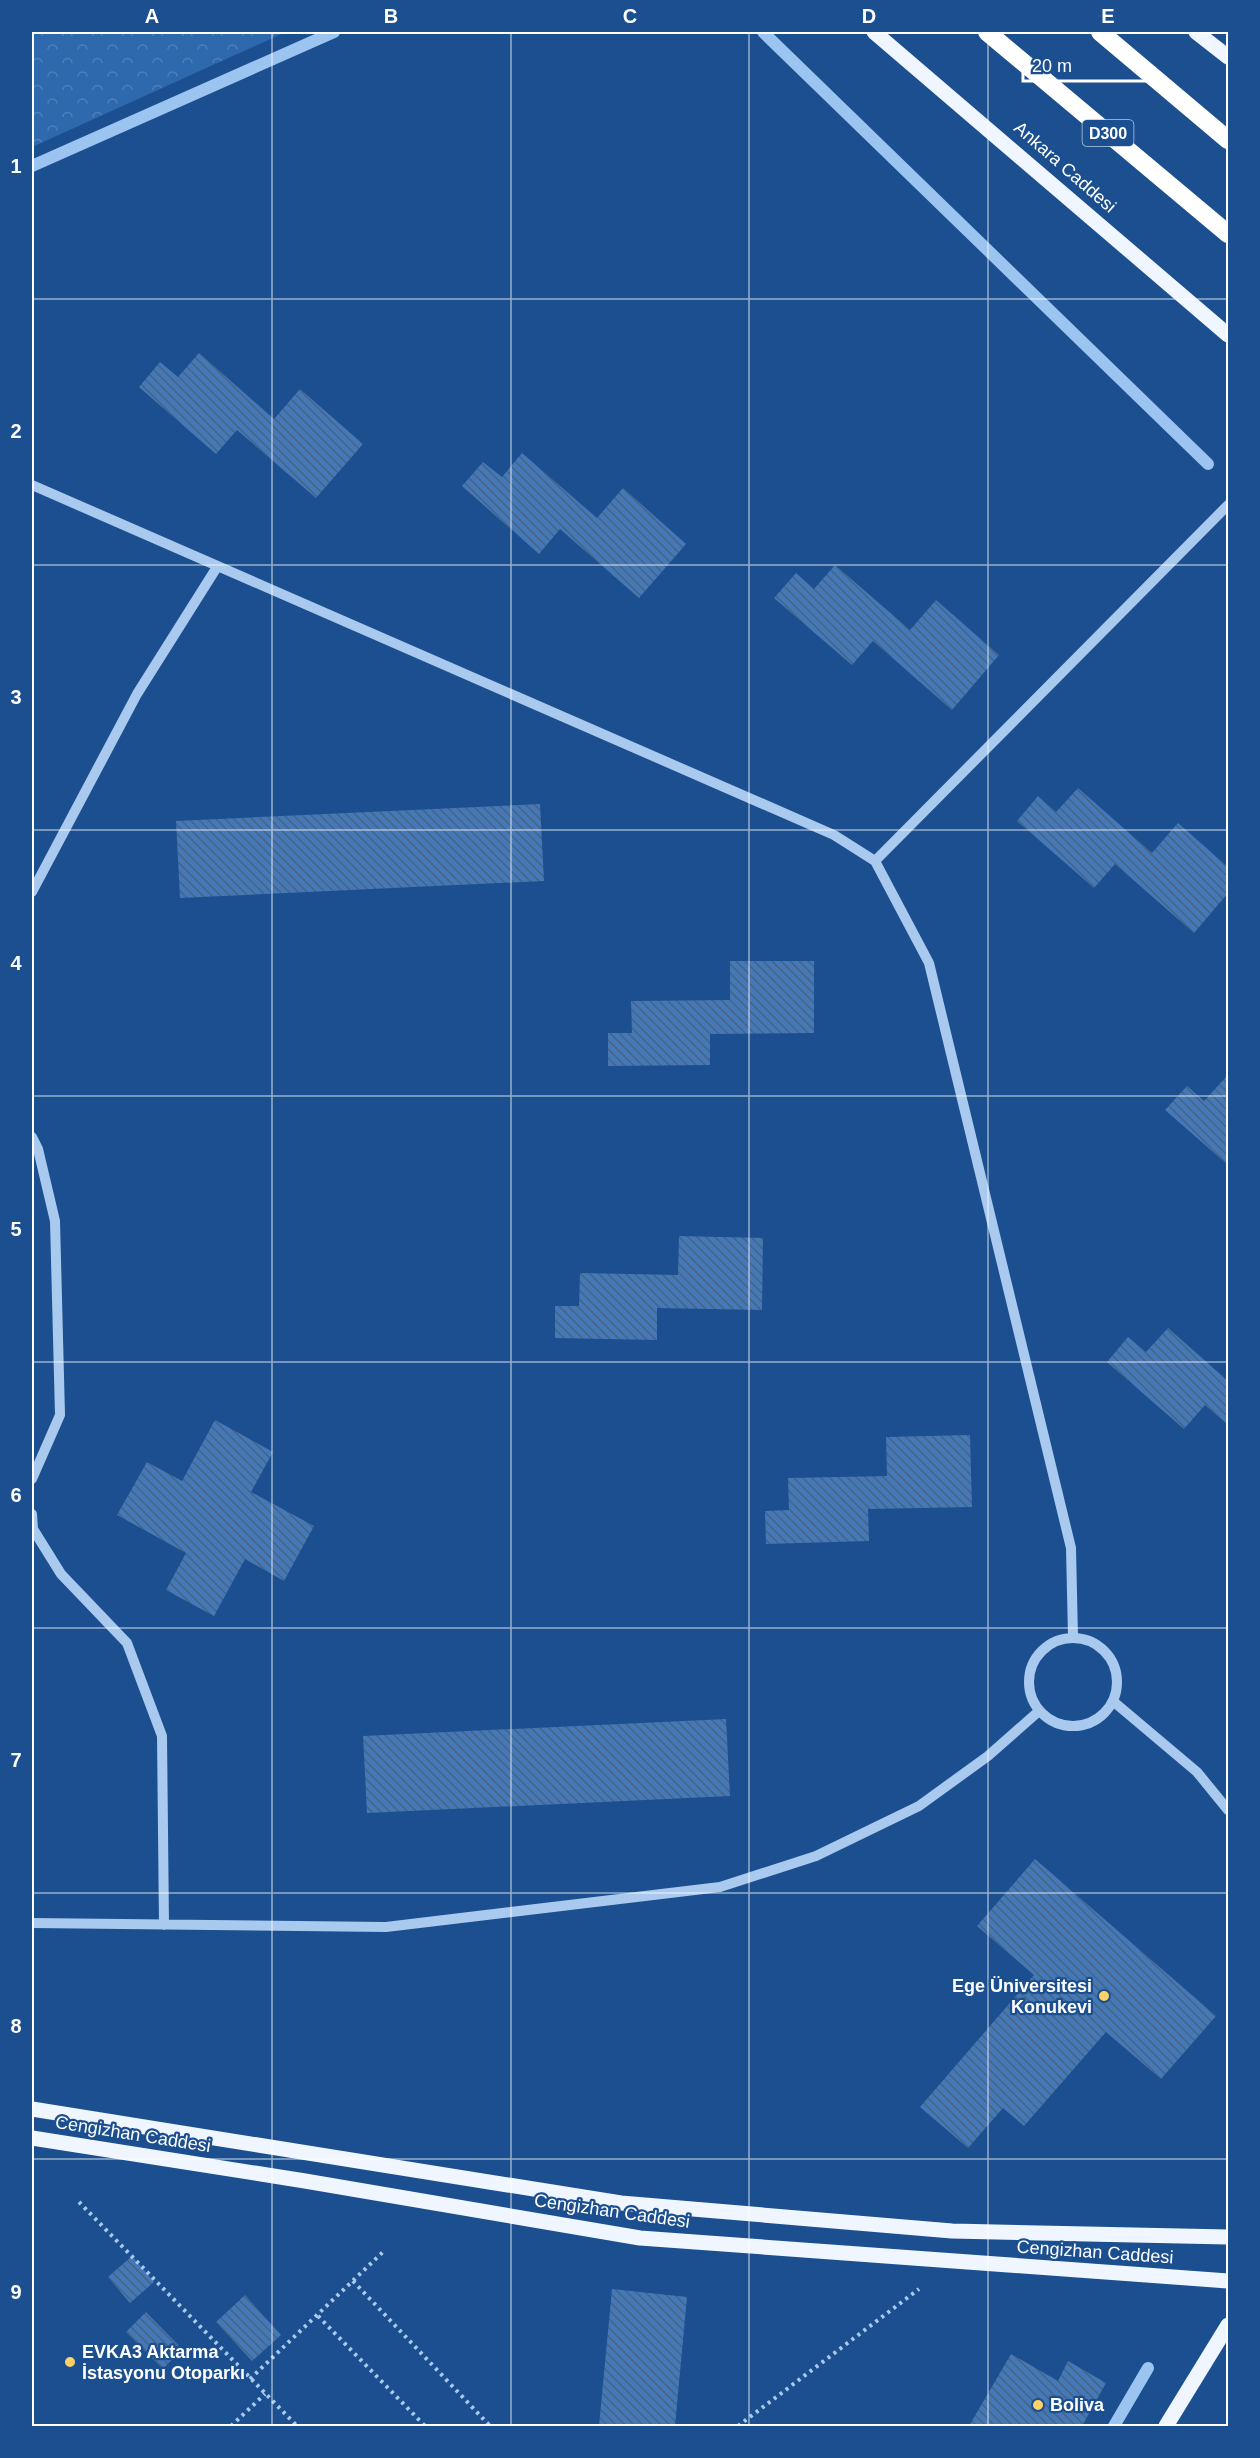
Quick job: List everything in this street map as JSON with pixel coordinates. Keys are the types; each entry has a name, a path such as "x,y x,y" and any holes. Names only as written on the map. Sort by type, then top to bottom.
{"highway":[{"name":"D300","path":"987,32 1228,234"},
{"path":"1100,32 1228,140"}],"main road":[{"name":"Ankara Caddesi","path":"874,32 1228,335"},
{"path":"1196,32 1228,57"},
{"name":"Cengizhan Caddesi","path":"32,2109 621,2203 952,2231 1228,2237"},
{"name":"Cengizhan Caddesi","path":"32,2138 305,2181 640,2238 1228,2281"},
{"path":"1166,2427 1228,2325"}],"lane":[{"path":"32,485 834,835 875,861 929,963 1071,1548 1073,1637"},
{"path":"875,861 1228,505"},
{"path":"32,892 137,694 217,567"},
{"path":"32,1137 39,1149 55,1221 60,1415 32,1479"},
{"path":"32,1514 33,1529 61,1574 127,1643 162,1736 164,1925"},
{"path":"1073,1637 1088,1640 1101,1647 1111,1658 1118,1679 1114,1702 1093,1722 1079,1726 1064,1726 1039,1711 1031,1699 1029,1684 1033,1663 1046,1646 1059,1640 1073,1637"},
{"path":"1114,1702 1197,1772 1228,1810"},
{"path":"32,1923 386,1927 720,1887 816,1856 919,1806 988,1756 1039,1711"}],"path":[{"path":"79,2202 297,2427"},
{"path":"250,2379 384,2251"},
{"path":"738,2427 955,2261"},
{"path":"353,2281 490,2427"},
{"path":"318,2316 425,2427"},
{"path":"231,2427 265,2394"}],"green space":[{"path":"32,32 286,32 32,147"}],"building":[{"path":"199,353 274,419 300,389 363,444 316,498 237,430 216,454 139,387 160,362 178,377"},
{"path":"522,453 597,518 623,488 686,544 639,598 560,529 539,554 462,486 483,462 502,477"},
{"path":"835,565 910,630 936,600 999,655 952,710 873,641 852,665 774,598 796,573 814,589"},
{"path":"1078,788 1152,853 1178,823 1228,867 1228,893 1194,933 1115,864 1094,888 1017,821 1038,796 1056,812"},
{"path":"540,804 544,881 180,898 176,821"},
{"path":"730,961 814,961 814,1033 710,1034 710,1065 608,1066 608,1033 632,1033 631,1001 730,1000"},
{"path":"1226,1077 1228,1079 1228,1165 1165,1110 1187,1086 1204,1101"},
{"path":"679,1236 763,1238 762,1310 657,1308 657,1340 555,1338 555,1306 579,1306 580,1273 678,1275"},
{"path":"1168,1328 1228,1381 1228,1425 1205,1405 1184,1429 1107,1362 1128,1337 1146,1352"},
{"path":"215,1420 273,1452 251,1492 314,1526 284,1581 245,1559 214,1616 166,1590 186,1553 117,1515 147,1462 182,1481"},
{"path":"970,1435 972,1507 868,1509 869,1541 766,1544 765,1511 789,1510 788,1478 887,1476 886,1437"},
{"path":"726,1719 730,1796 367,1813 363,1736"},
{"name":"Ege Üniversitesi Konukevi","path":"1035,1859 1216,2016 1161,2079 1106,2032 1024,2126 1003,2108 968,2148 920,2107 1034,1975 977,1926"},
{"path":"132,2256 154,2282 130,2303 108,2277"},
{"path":"612,2289 687,2297 675,2426 599,2426"},
{"path":"245,2295 281,2335 252,2361 216,2322"},
{"path":"146,2312 182,2349 163,2369 126,2332"},
{"name":"Boliva","path":"1011,2354 1058,2381 1068,2361 1106,2383 1082,2426 969,2426"}],"waterway":[{"path":"32,166 334,32"},
{"path":"763,32 1208,464"},
{"path":"1114,2426 1148,2368"}],"place":[{"name":"Ege Üniversitesi Konukevi","path":"1104,1996"},
{"name":"EVKA3 Aktarma İstasyonu Otoparkı","path":"70,2362"},
{"name":"Boliva","path":"1038,2405"}]}
